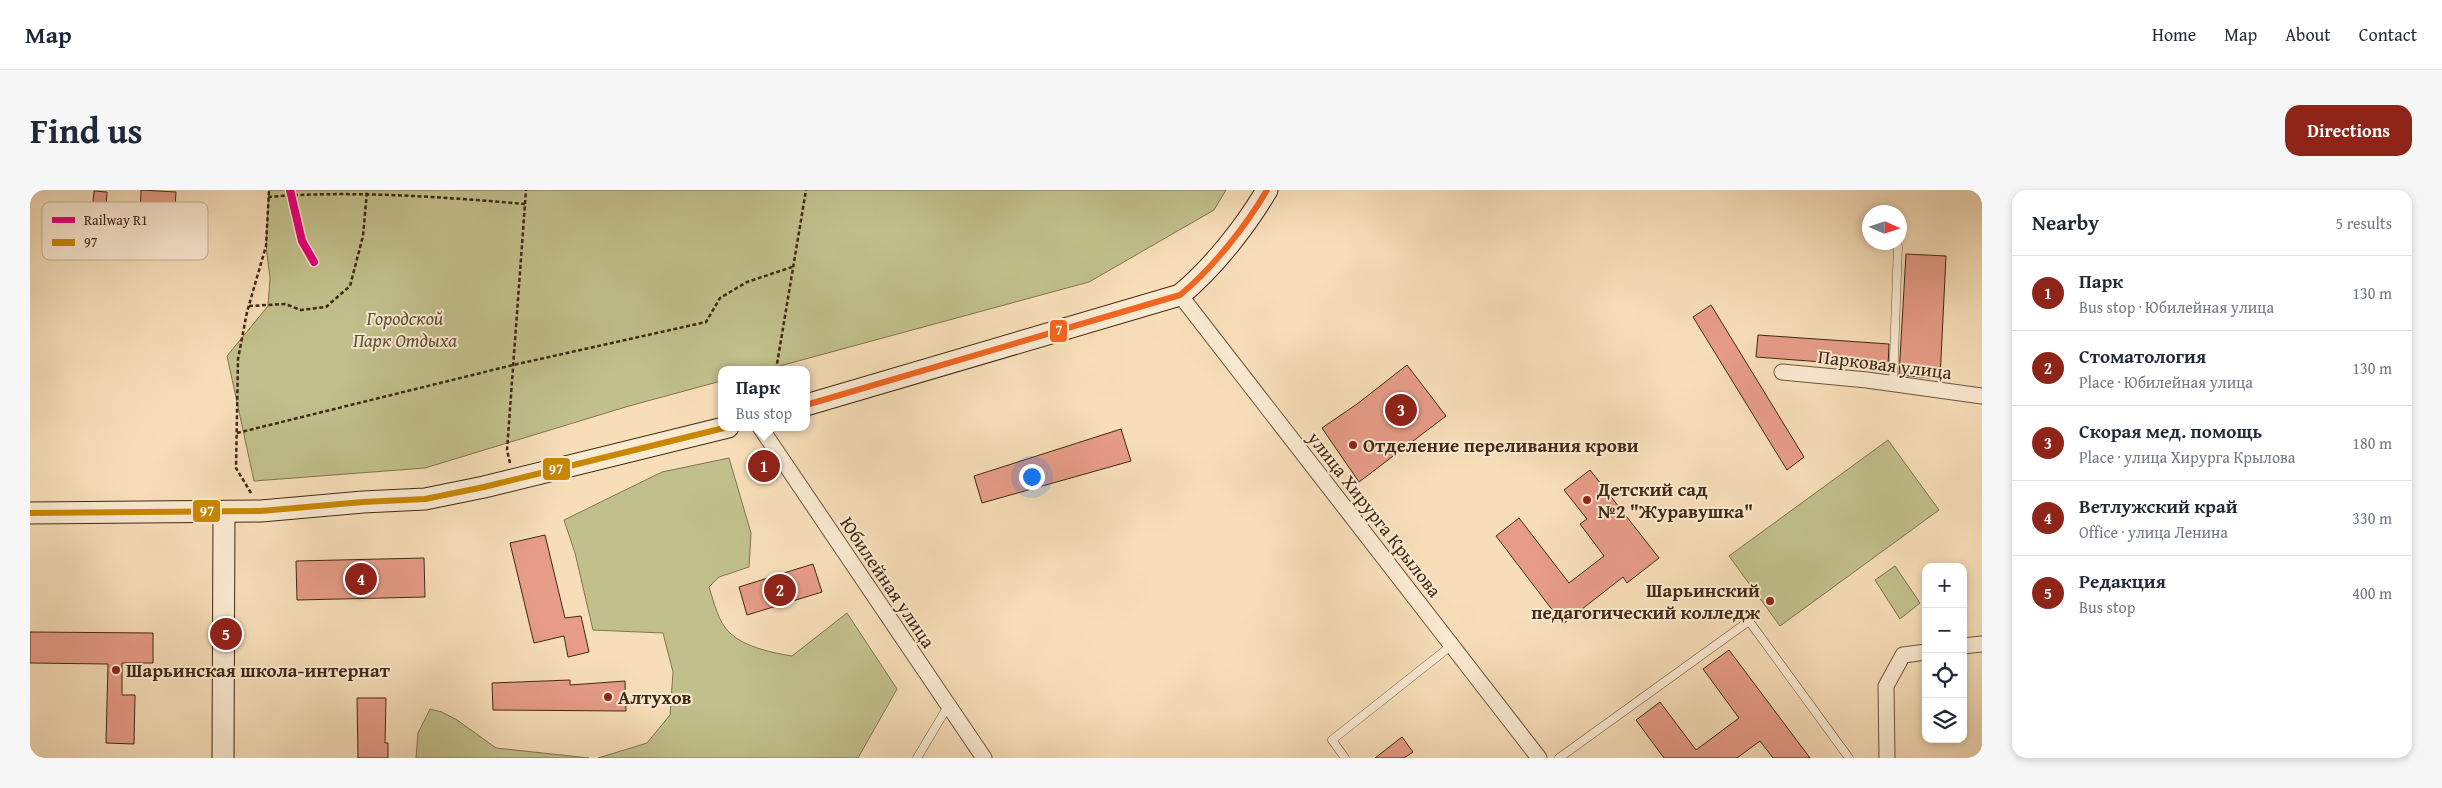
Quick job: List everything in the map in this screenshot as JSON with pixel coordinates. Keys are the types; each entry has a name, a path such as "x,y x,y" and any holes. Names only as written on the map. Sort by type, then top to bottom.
{"street":[{"path":"810,404 1180,295 1194,284 1233,237 1267,190"},
{"name":"улица Хирурга Крылова","path":"1180,295 1539,758"},
{"name":"Парковая улица","path":"1782,372 1893,383 1982,396"},
{"path":"30,513 261,511 362,502 425,499 718,429"},
{"name":"Юбилейная улица","path":"763,431 984,758"},
{"path":"223,758 224,512"},
{"path":"1967,646 1982,644"},
{"path":"1887,758 1886,686 1903,655 1922,653"}],"lane":[{"path":"1893,383 1898,250"},
{"path":"1559,758 1749,621 1850,758"},
{"path":"1345,758 1332,740 1452,645"},
{"path":"917,758 948,706"}],"path":[{"path":"261,511 236,468 236,433 238,359 249,306 266,246 268,190"},
{"path":"514,479 508,450 526,190"},
{"path":"777,366 806,190"},
{"path":"268,197 290,192 367,191 525,204"},
{"path":"249,306 285,304 301,310 326,307 350,286 363,236 367,191"},
{"path":"236,433 513,365 706,322 720,298 746,282 792,267"}],"green space":[{"name":"Городской Парк Отдыха","path":"269,190 1226,190 1214,210 1089,282 780,366 718,366 718,382 629,406 425,468 254,481 227,356 268,306 270,278 266,246"},
{"path":"1888,440 1939,510 1780,626 1729,556"},
{"path":"729,458 751,533 749,567 719,577 709,587 722,623 736,638 751,646 792,656 847,613 897,689 858,758 598,758 647,743 670,715 673,672 663,633 593,630 575,553 564,520 662,472"},
{"path":"1895,566 1920,603 1900,619 1875,580"},
{"path":"430,709 442,712 457,720 496,748 589,758 416,758 418,733"}],"building":[{"path":"141,190 176,192 175,202 141,202"},
{"path":"94,191 107,192 106,202 93,202"},
{"path":"1906,254 1946,256 1940,379 1899,375"},
{"path":"1711,305 1804,457 1787,470 1693,317"},
{"path":"1758,335 1889,344 1888,367 1756,357"},
{"path":"1407,365 1446,416 1359,482 1322,428 1357,404"},
{"path":"1121,429 1131,461 982,503 974,476"},
{"path":"1590,470 1659,558 1627,583 1623,577 1563,624 1496,536 1519,518 1569,583 1604,556 1580,524 1587,519 1564,490"},
{"path":"545,535 565,618 581,616 589,652 568,657 564,636 534,643 510,543"},
{"path":"424,558 425,597 297,600 296,561"},
{"path":"813,564 822,592 747,615 739,587"},
{"path":"30,632 153,633 153,663 122,663 122,695 135,695 134,744 106,743 108,664 30,663"},
{"path":"1729,650 1810,758 1773,758 1760,741 1737,758 1664,758 1636,720 1660,702 1696,750 1739,718 1703,669"},
{"path":"570,680 570,685 625,681 626,711 493,710 492,683"},
{"path":"357,698 386,698 385,743 388,743 388,758 358,758"},
{"path":"1402,737 1413,752 1404,758 1375,758"}],"rail line":[{"name":"R1","path":"290,190 302,241 314,262"}],"transit line":[{"name":"7","path":"810,404 1180,295 1204,273 1228,246 1267,190"},
{"name":"97","path":"30,513 261,511 363,502 425,499 484,487 718,429"}],"place":[{"name":"Скорая мед. помощь","path":"1401,410"},
{"name":"Отделение переливания крови","path":"1353,445"},
{"name":"Парк","path":"764,466"},
{"name":"Детский сад №2 \"Журавушка\"","path":"1587,500"},
{"name":"Ветлужский край","path":"361,579"},
{"name":"Стоматология","path":"780,590"},
{"name":"Шарьинский педагогический колледж","path":"1770,601"},
{"name":"Редакция","path":"226,634"},
{"name":"Шарьинская школа-интернат","path":"116,670"},
{"name":"Алтухов","path":"608,697"}]}
